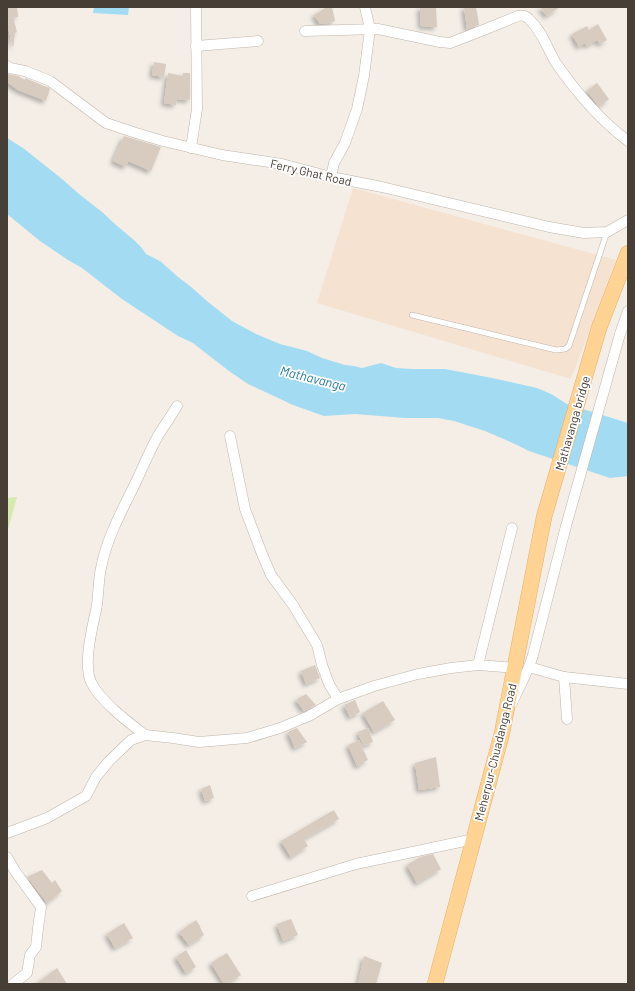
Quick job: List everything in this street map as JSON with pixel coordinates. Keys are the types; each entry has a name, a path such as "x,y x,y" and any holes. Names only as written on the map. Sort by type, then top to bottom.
{"main road":[{"name":"Mathavanga bridge","path":"544,517 600,328 628,253"},
{"name":"Meherpur-Chuadanga Road","path":"435,984 505,718 522,667 544,517"}],"street":[{"path":"191,148 197,109 196,7"},
{"path":"330,177 334,164 345,144 357,109 364,76 370,29 365,7"},
{"path":"305,31 378,29 450,43 486,30 518,16 526,16 530,19 539,32 556,62 583,98 597,114 628,141"},
{"path":"196,46 258,41"},
{"name":"Ferry Ghat Road","path":"7,66 25,71 50,81 106,123 163,142 222,155 282,164 330,177 382,187 549,227 584,233 607,232 628,220"},
{"path":"522,667 539,633 566,526 628,311"},
{"path":"145,735 112,708 98,693 91,681 88,671 89,649 97,608 100,569 106,549 120,514 159,436 177,406"},
{"path":"230,436 245,509 262,554 271,575 293,605 317,645 328,684 338,699"},
{"path":"478,665 512,528"},
{"path":"7,833 47,818 86,796 96,777 109,761 131,740 145,735 199,742 247,738 295,722 309,716 338,699 374,686 418,674 478,665 522,667 564,677 628,684"},
{"path":"564,677 567,719"},
{"path":"252,896 356,864 474,839"},
{"path":"7,857 41,907 36,947 30,955 27,973 13,984"}],"lane":[{"path":"412,315 556,350 565,349 569,346 607,232"}],"shaded area":[{"path":"353,188 616,260 571,379 317,303"}],"green space":[{"path":"17,497 7,533 7,498"}],"water":[{"path":"94,7 129,7 128,15 93,13"},
{"name":"Mathavanga","path":"7,138 23,148 62,179 135,241 146,254 160,261 232,321 256,334 280,344 307,351 322,358 345,365 362,368 381,363 396,368 445,369 492,378 537,388 551,394 567,404 628,423 628,476 610,478 529,451 485,431 454,421 438,418 405,418 355,414 324,416 293,405 248,384 193,343 178,336 122,299 82,268 40,241 7,214"}],"building":[{"path":"7,7 17,7 18,17 13,17 17,32 15,33 13,48 7,23"},
{"path":"327,7 332,7 335,21 320,24 314,15"},
{"path":"420,7 436,7 437,27 421,26"},
{"path":"464,7 476,7 479,25 467,29"},
{"path":"540,7 560,7 547,16"},
{"path":"598,24 607,40 600,44 597,40 587,46 585,43 579,47 572,34 587,26 589,30"},
{"path":"154,62 166,64 164,77 152,75"},
{"path":"168,73 183,76 183,73 190,73 190,100 177,99 176,105 164,103"},
{"path":"7,74 18,76 25,80 25,78 49,88 46,101 18,90 7,82"},
{"path":"597,83 609,99 599,107 587,91"},
{"path":"124,136 161,147 151,171 128,161 126,167 113,161"},
{"path":"315,665 320,678 306,684 301,671"},
{"path":"306,694 316,705 304,711 296,700"},
{"path":"355,700 360,712 350,717 344,705"},
{"path":"383,701 395,720 374,732 363,713"},
{"path":"297,728 307,742 295,748 288,732"},
{"path":"368,728 373,742 363,746 358,732"},
{"path":"359,740 368,760 357,766 348,745"},
{"path":"436,757 440,787 419,790 415,763"},
{"path":"210,785 214,798 205,801 201,789"},
{"path":"334,810 339,819 304,839 308,846 291,857 281,841"},
{"path":"433,854 441,869 417,883 407,865 420,857"},
{"path":"42,870 52,883 55,880 62,891 47,903 27,877"},
{"path":"291,919 298,935 283,941 277,924"},
{"path":"196,920 204,935 189,945 179,932"},
{"path":"124,923 133,938 115,948 107,934"},
{"path":"186,950 196,967 186,973 176,957"},
{"path":"227,953 241,975 224,984 211,963"},
{"path":"364,956 382,963 376,984 358,984"},
{"path":"57,968 67,984 36,984"}]}
